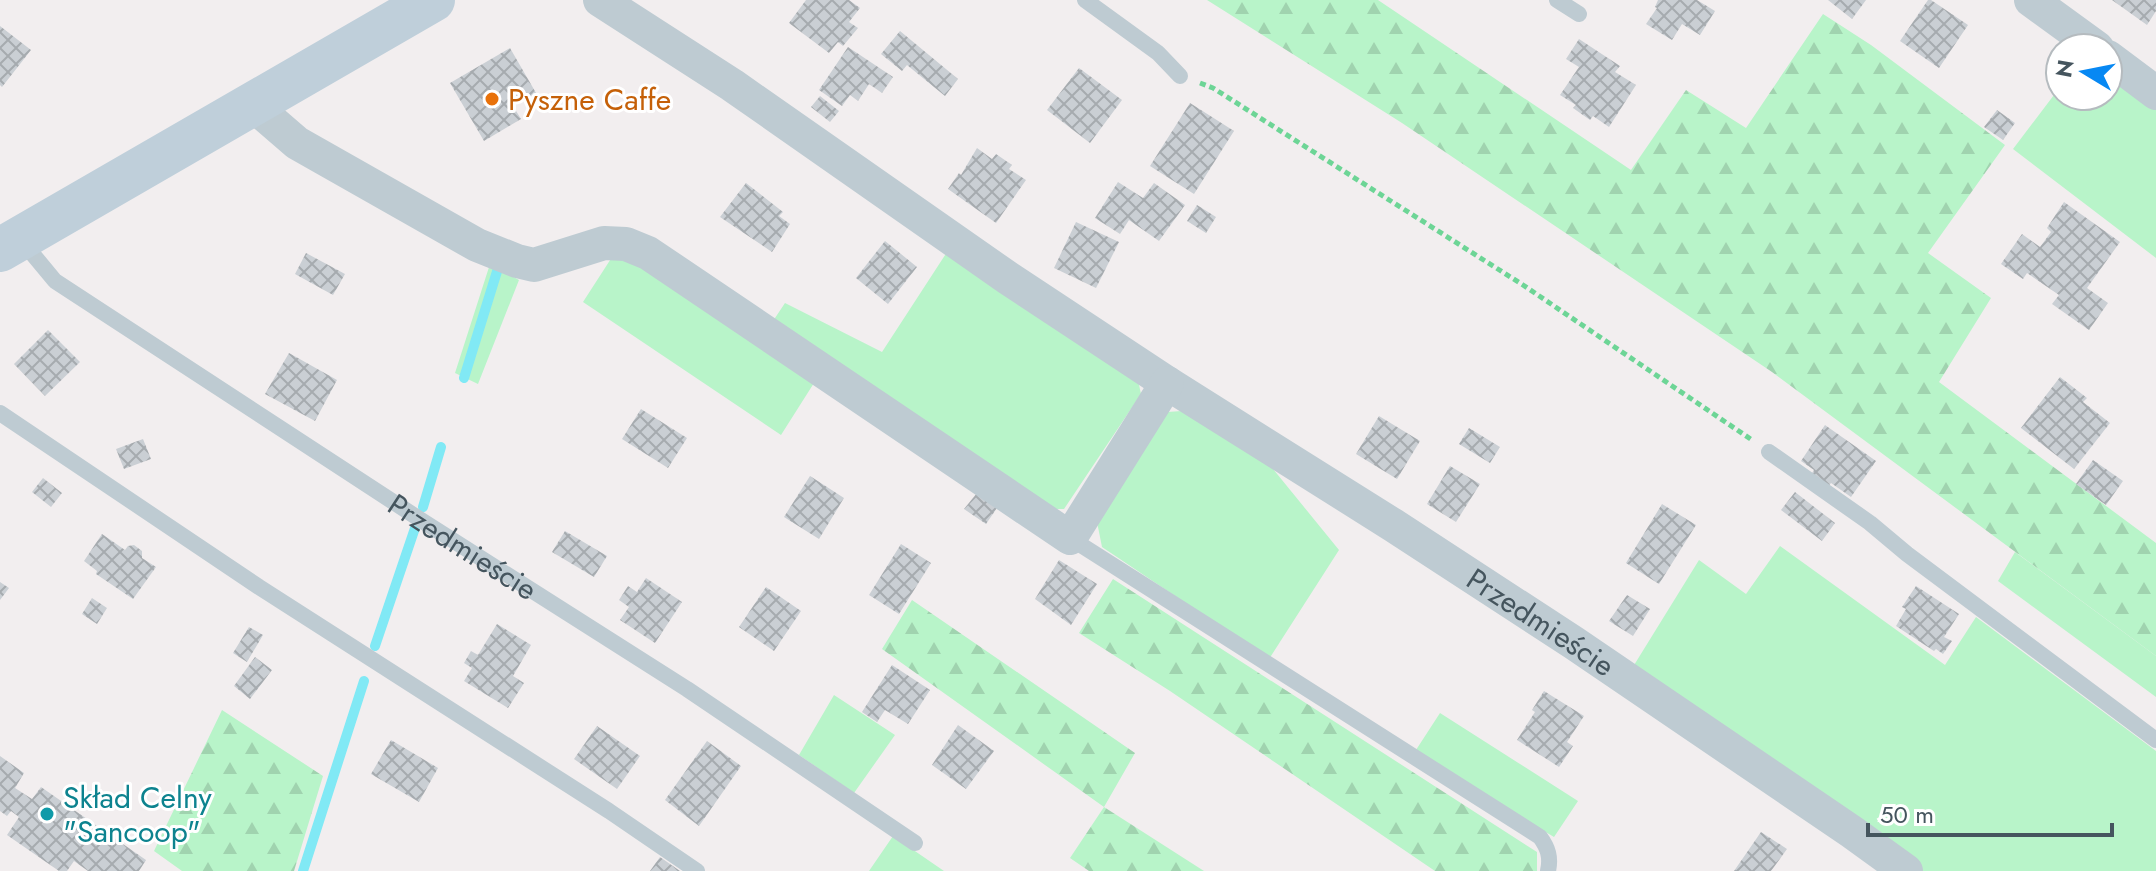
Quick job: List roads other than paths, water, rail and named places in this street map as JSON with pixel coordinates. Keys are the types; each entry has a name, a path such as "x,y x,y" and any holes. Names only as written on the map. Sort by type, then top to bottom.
{"main road":[{"path":"10,244 433,0"}],"street":[{"name":"Przedmieście","path":"600,0 732,85 1008,278 1167,383 1574,643 1906,871"},
{"path":"2031,0 2075,32"},
{"path":"2124,69 2156,93"},
{"path":"253,105 297,143 477,245 517,261 534,265 604,243 626,244 648,253 1070,538 1167,383"}],"lane":[{"path":"1085,0 1158,53 1180,76"},
{"path":"1557,0 1579,14"},
{"name":"Przedmieście","path":"10,244 55,281 687,689 915,843"},
{"path":"0,413 259,587 609,811 697,871"},
{"path":"1769,452 1870,523 2156,740"},
{"path":"1070,538 1540,837 1549,854 1548,871"}],"waterway":[{"path":"464,378 499,265"},
{"path":"423,507 441,447"},
{"path":"375,646 415,528"},
{"path":"303,871 364,681"}],"place":[{"name":"Pyszne Caffe","path":"492,99"},
{"name":"Skład Celny \"Sancoop\"","path":"47,814"}]}
